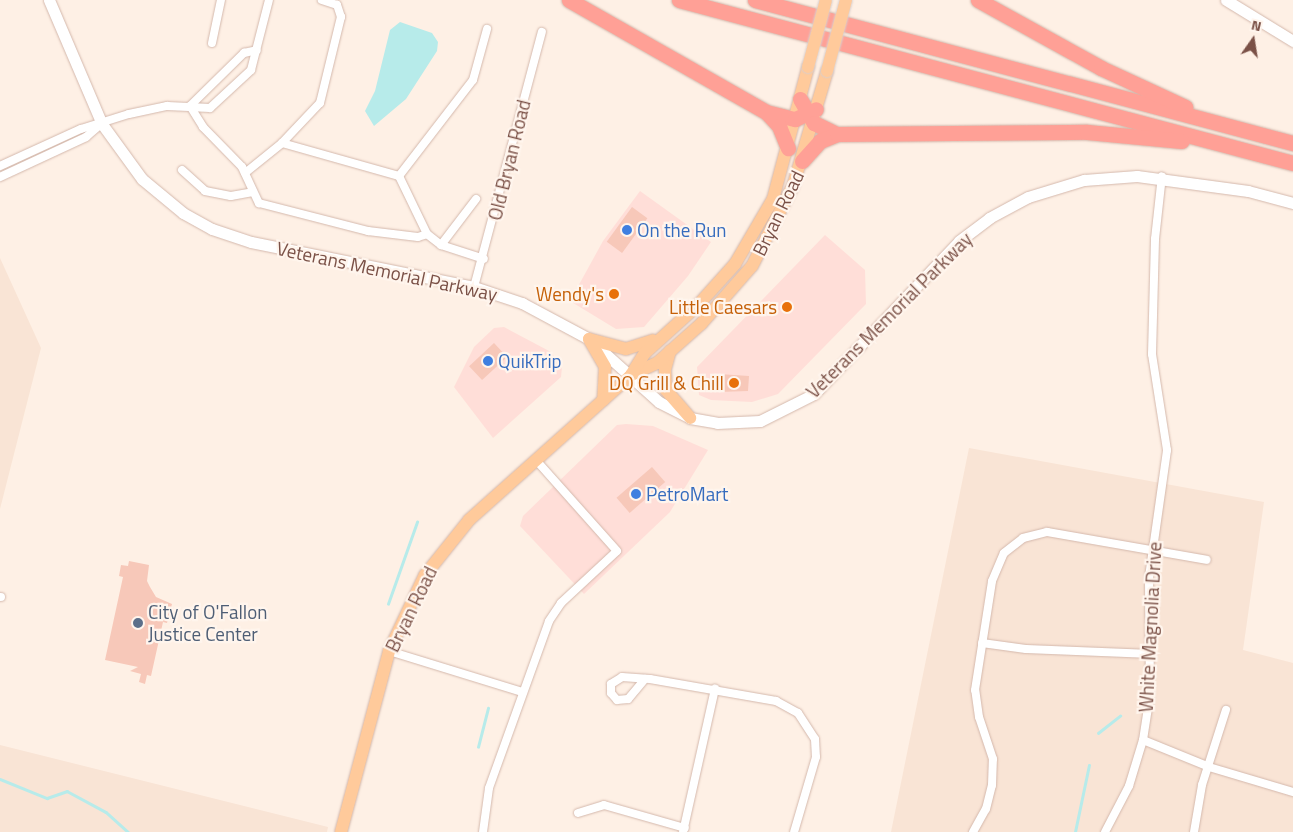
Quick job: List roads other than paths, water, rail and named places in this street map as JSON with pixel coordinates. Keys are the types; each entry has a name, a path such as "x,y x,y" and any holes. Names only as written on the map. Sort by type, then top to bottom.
{"highway":[{"path":"569,0 766,112 780,126 788,148"},
{"path":"679,0 1293,163"},
{"path":"754,0 1293,143"},
{"path":"978,0 1101,68 1237,128"},
{"path":"800,100 808,117"},
{"path":"766,112 808,117 837,134"},
{"path":"802,161 820,141 837,134 1087,132 1224,144"}],"main road":[{"path":"800,100 826,0"},
{"name":"Bryan Road","path":"341,832 389,651 410,601 439,554 469,520 631,375 645,353 716,286 753,239 773,199 788,148 808,117 827,72 846,0"},
{"name":"Bryan Road","path":"631,375 657,363 714,312 747,272 774,228 802,161 808,117"},
{"path":"589,339 607,346 634,349 664,335"},
{"path":"589,339 605,367 603,400"},
{"path":"670,351 665,370 666,390 690,418"}],"street":[{"name":"Veterans Memorial Parkway","path":"48,0 102,124 154,192 212,229 282,249 474,287 534,308 589,339 659,402 690,418 717,424 746,423 774,416 802,402 821,388 959,241 1013,204 1084,180 1162,176 1293,203"},
{"path":"212,43 221,0"},
{"path":"0,166 81,128 102,124 149,109 215,105 247,75 257,50 269,0"},
{"path":"245,172 282,143 323,96 341,18 337,5 322,0"},
{"path":"1226,0 1293,41"},
{"path":"399,176 473,80 487,29"},
{"name":"Old Bryan Road","path":"474,287 484,259 542,32"},
{"path":"190,106 244,53 257,50"},
{"path":"190,106 203,127 245,172 253,192 264,205 368,231 418,237 427,234"},
{"path":"0,177 86,137 102,124"},
{"path":"282,143 399,176 427,234 440,246 484,259"},
{"path":"182,170 205,191 231,196 253,192"},
{"name":"White Magnolia Drive","path":"1105,832 1129,786 1144,740 1152,654 1152,549 1167,450 1152,354 1155,239 1162,176"},
{"path":"440,246 476,199"},
{"path":"483,832 489,788 549,621 561,603 617,551 536,460"},
{"path":"973,832 990,799 994,770 976,703 982,644 995,570 1004,554 1023,538 1053,532 1207,560"},
{"path":"982,644 1034,650 1152,654"},
{"path":"389,651 522,692"},
{"path":"645,679 776,700 792,709 807,724 815,739 816,757 794,832"},
{"path":"578,813 604,805 684,830 715,689"},
{"path":"1194,832 1208,767 1226,710"},
{"path":"1144,740 1208,767 1293,792"}],"water":[{"path":"400,22 432,33 438,42 437,51 406,99 374,126 365,111 375,91 390,30"}],"waterway":[{"path":"388,604 417,522"},
{"path":"478,747 488,708"},
{"path":"1098,733 1120,716"},
{"path":"1075,832 1089,765"},
{"path":"0,779 47,798 67,791 106,812 128,832"}],"place":[{"name":"On the Run","path":"627,230"},
{"name":"Wendy's","path":"614,294"},
{"name":"Little Caesars","path":"787,307"},
{"name":"QuikTrip","path":"488,361"},
{"name":"DQ Grill & Chill","path":"734,383"},
{"name":"PetroMart","path":"636,494"},
{"name":"City of O'Fallon Justice Center","path":"138,623"}]}
